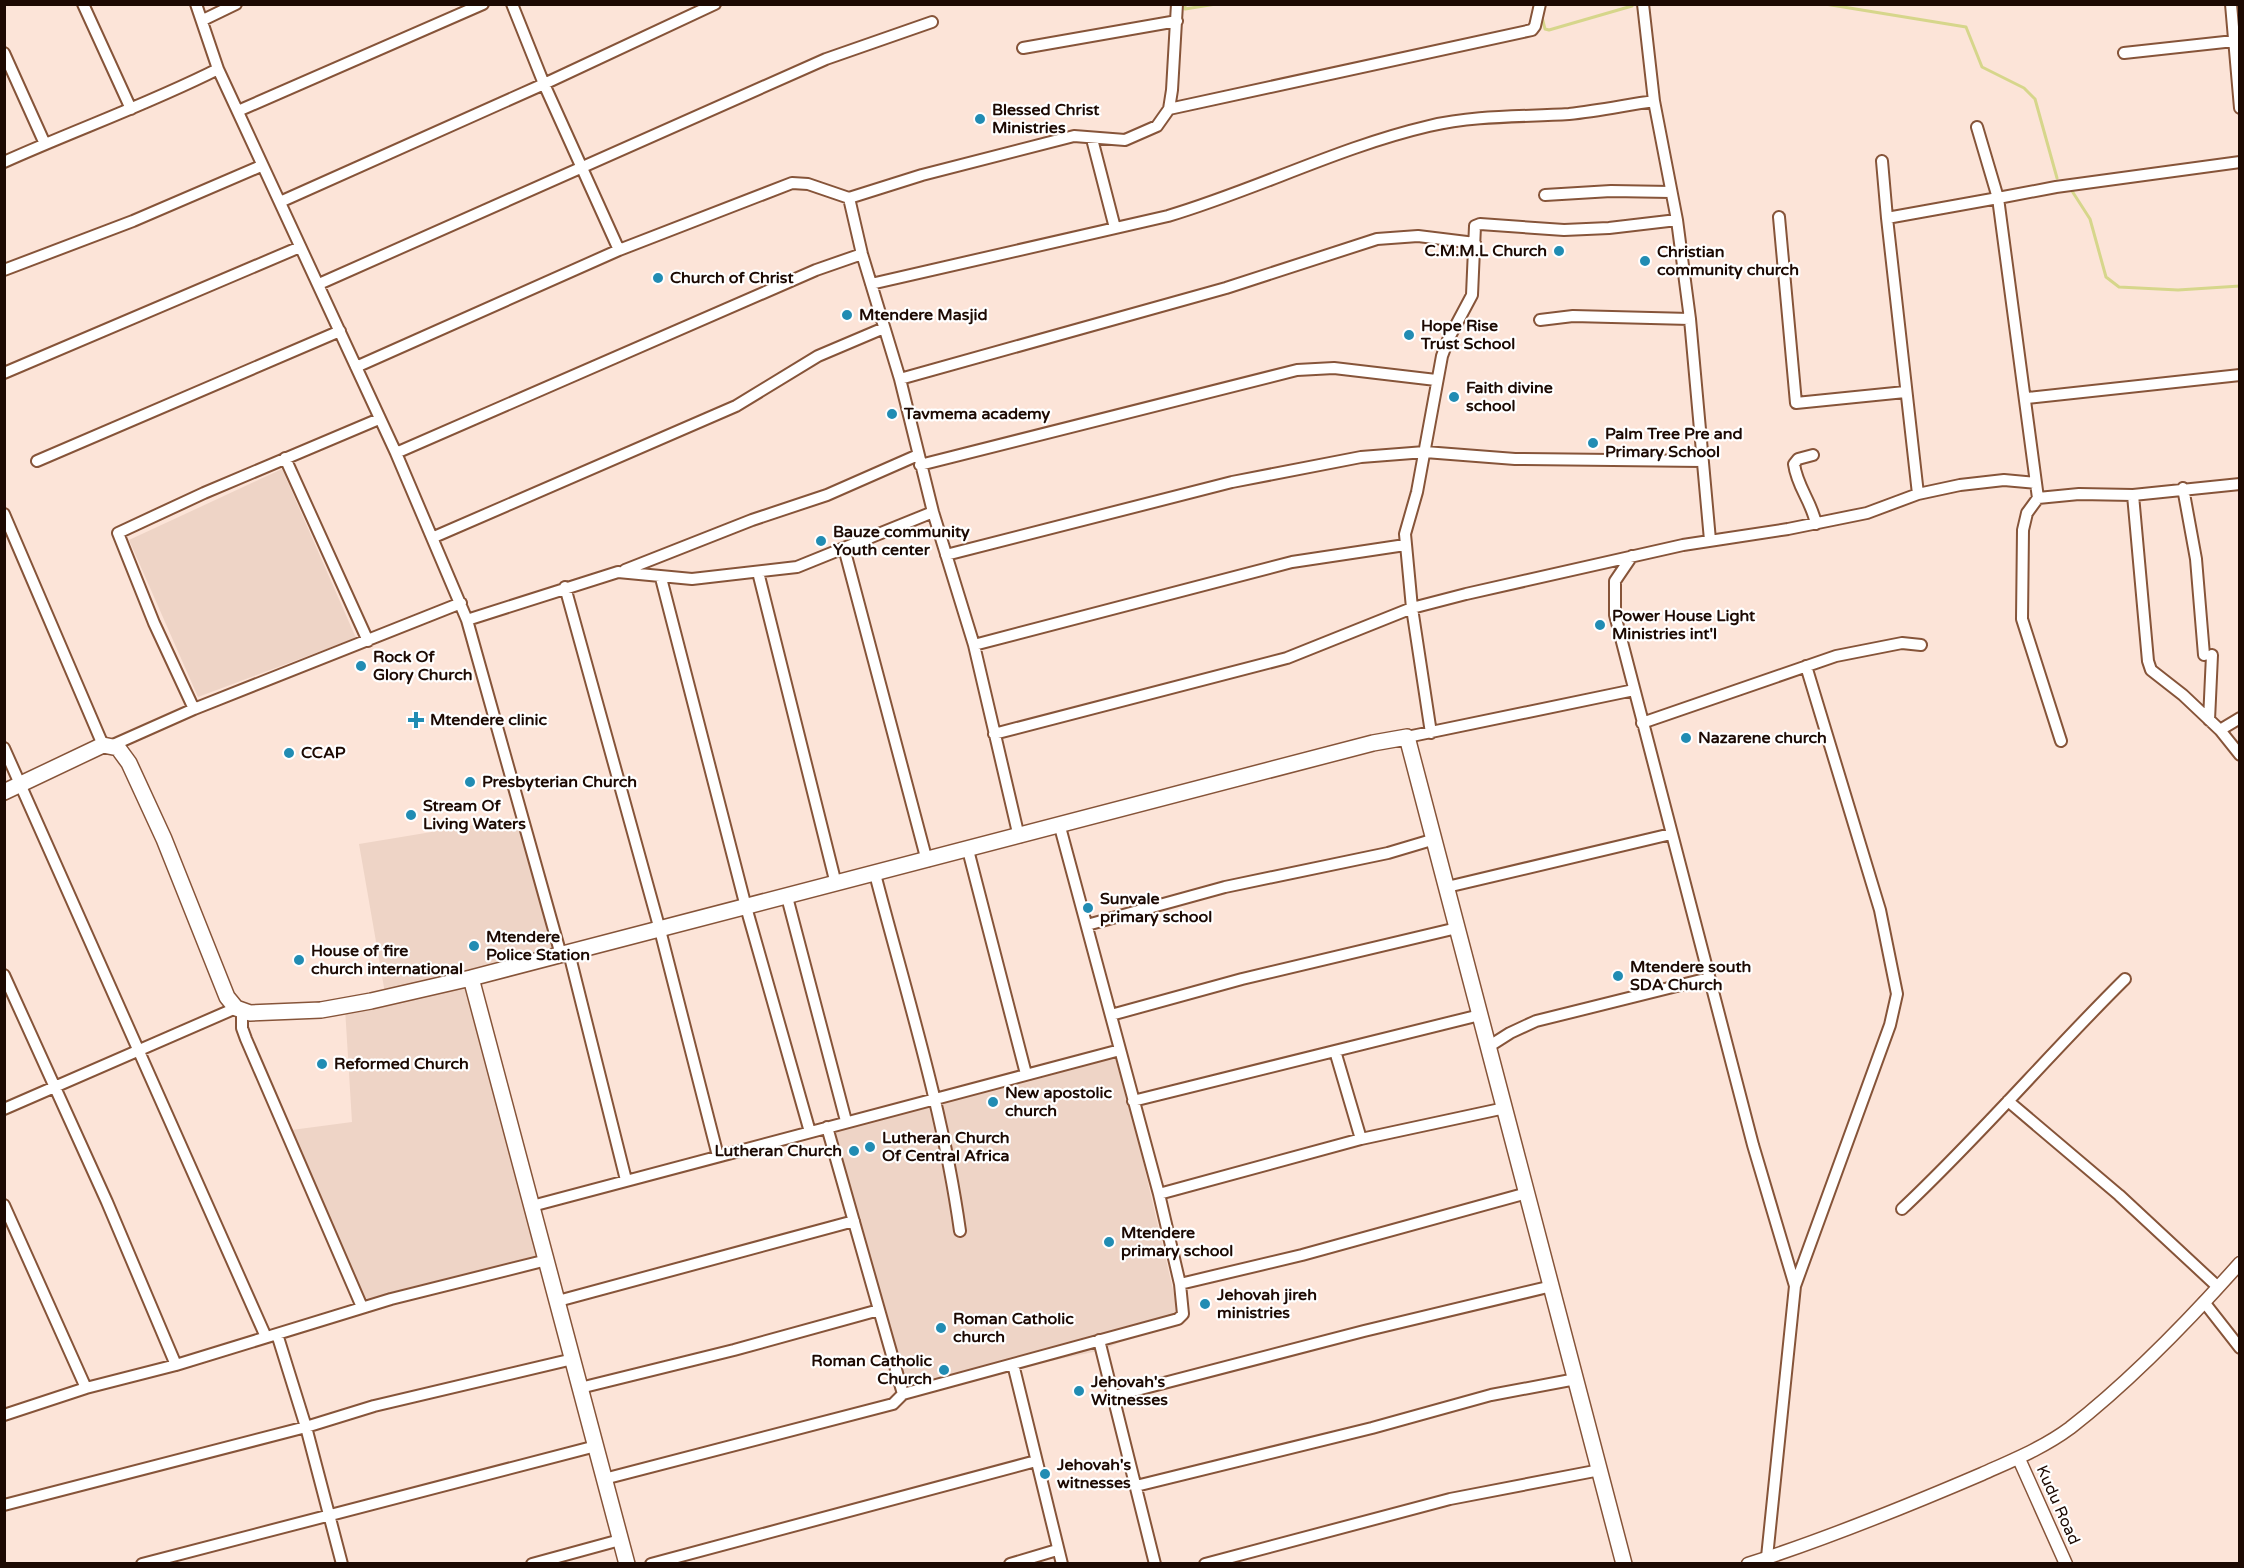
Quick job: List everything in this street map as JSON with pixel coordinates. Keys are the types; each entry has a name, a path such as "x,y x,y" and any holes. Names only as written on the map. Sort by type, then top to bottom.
{"main road":[{"path":"4,792 108,745 129,763 164,839 227,997 239,1010 258,1013 321,1010 390,998 927,861 1373,743 1407,737 1624,1563"},
{"path":"471,978 627,1563"}],"street":[{"path":"83,4 131,109"},
{"path":"196,4 218,69 396,453 468,620 565,954 626,1180"},
{"path":"203,20 236,4"},
{"path":"238,111 483,4"},
{"path":"512,4 544,84 620,250"},
{"path":"280,202 544,84 715,4"},
{"path":"356,367 620,250 792,183 808,184 849,198 922,175 1074,136 1125,140 1142,134 1157,126 1168,109 1176,61 1177,4"},
{"path":"1168,109 1532,30 1540,4"},
{"path":"1643,4 1654,101 1677,220 1690,319 1710,540"},
{"path":"2231,4 2240,108"},
{"path":"1023,48 1177,21"},
{"path":"319,284 826,59 932,22"},
{"path":"2124,53 2234,41"},
{"path":"4,53 45,144"},
{"path":"4,162 131,109 218,69"},
{"path":"871,284 1209,204 1333,155 1429,126 1480,117 1570,113 1654,101"},
{"path":"1977,127 1998,198 2027,398 2038,498 2027,513 2023,530 2022,618 2061,741"},
{"path":"1092,139 1115,228"},
{"path":"1882,161 1905,392 1918,494"},
{"path":"1887,218 2056,187 2240,162"},
{"path":"4,270 133,221 261,166"},
{"path":"1545,195 1611,191 1671,192"},
{"path":"849,198 862,254 900,379 933,512 974,645 1019,837"},
{"path":"1779,217 1796,403 1905,392"},
{"path":"1431,733 1405,545 1407,523 1425,452 1436,380 1448,340 1472,295 1476,226 1480,224 1564,230 1609,228 1677,220"},
{"path":"900,379 1226,288 1377,239 1418,236 1475,243"},
{"path":"4,373 300,247"},
{"path":"396,453 816,270 862,254"},
{"path":"1540,320 1573,316 1690,319"},
{"path":"434,537 736,406 818,356 884,328"},
{"path":"37,461 340,332"},
{"path":"468,620 565,587 623,572 752,520 827,495 919,460 1297,370 1334,368 1436,380"},
{"path":"2027,398 2240,375"},
{"path":"194,709 154,623 118,533 379,418"},
{"path":"946,555 1232,482 1361,457 1425,452 1515,459 1702,461"},
{"path":"1813,455 1798,459 1794,464 1800,488 1812,508 1816,524"},
{"path":"285,458 368,641"},
{"path":"994,734 1287,658 1412,608 1632,556 1867,513 1918,494 1982,481 2036,483"},
{"path":"2038,498 2079,494 2133,495 2183,488 2240,484"},
{"path":"2183,488 2196,559 2208,655 2209,720"},
{"path":"2133,495 2148,661 2155,675 2183,695 2220,730 2240,755"},
{"path":"623,572 661,578 692,579 797,567 933,512"},
{"path":"4,514 108,745 461,603"},
{"path":"974,645 1292,562 1405,545"},
{"path":"844,548 927,861"},
{"path":"1632,556 1617,574 1614,591 1615,615 1753,1146 1795,1286"},
{"path":"758,572 836,884"},
{"path":"661,578 746,907 810,1132"},
{"path":"565,587 660,930 718,1156"},
{"path":"1642,723 1806,666 1902,643 1921,645"},
{"path":"1767,1557 1795,1286 1890,1025 1897,994 1880,910 1806,666"},
{"path":"1407,737 1634,690"},
{"path":"2220,730 2240,718"},
{"path":"4,748 138,1049 272,1335 306,1427 342,1563"},
{"path":"604,1479 893,1404 903,1394 1178,1319 1184,1306 1159,1194 1060,826"},
{"path":"1446,886 1671,834"},
{"path":"1087,925 1225,887 1388,852 1434,839"},
{"path":"968,850 1026,1074"},
{"path":"875,874 936,1098 952,1173 960,1231"},
{"path":"787,897 846,1121"},
{"path":"1111,1015 1242,980 1457,928"},
{"path":"4,975 107,1202 176,1365"},
{"path":"1488,1047 1510,1033 1536,1021 1709,978"},
{"path":"1902,1209 1966,1147 2125,979"},
{"path":"4,1109 138,1049 239,1010 246,1039 362,1307"},
{"path":"1133,1101 1480,1015"},
{"path":"532,1206 1120,1050"},
{"path":"1335,1051 1361,1139"},
{"path":"2008,1101 2119,1195 2218,1287"},
{"path":"1159,1194 1361,1139 1505,1108"},
{"path":"827,1127 903,1394"},
{"path":"1180,1284 1302,1255 1527,1193"},
{"path":"4,1205 86,1388"},
{"path":"558,1301 854,1221"},
{"path":"4,1415 86,1388 176,1365 362,1307 547,1260"},
{"path":"1750,1563 1878,1519 2019,1459 2069,1428 2204,1302 2240,1263"},
{"path":"1114,1396 1342,1336 1552,1286"},
{"path":"2204,1302 2240,1348"},
{"path":"580,1388 734,1350 879,1310"},
{"path":"1099,1340 1155,1563"},
{"path":"4,1505 306,1427 374,1406 573,1359"},
{"path":"1013,1364 1062,1563"},
{"path":"1136,1486 1372,1428 1491,1395 1576,1379"},
{"path":"142,1563 596,1446"},
{"name":"Kudu Road","path":"2019,1459 2066,1563"},
{"path":"651,1563 1036,1461"},
{"path":"1205,1563 1450,1499 1600,1470"},
{"path":"532,1563 620,1540"},
{"path":"1010,1563 1057,1550"}],"shaded area":[{"path":"282,469 356,638 198,697 129,540"},
{"path":"516,818 556,959 470,981 544,1263 359,1308 284,1131 352,1122 345,1008 386,999 359,844"},
{"path":"1118,1055 1179,1315 1103,1350 899,1393 823,1132"}],"waterway":[{"path":"1185,4 1185,9 1216,4"},
{"path":"1697,4 1728,4"},
{"path":"1825,4 1966,27 1982,67 2024,88 2035,99 2057,178"},
{"path":"1542,17 1545,29 1549,30 1632,6"},
{"path":"2072,191 2090,219 2106,277 2119,287 2178,290 2240,286"}],"place":[{"name":"Blessed Christ Ministries","path":"980,119"},
{"name":"C.M.M.L Church","path":"1559,251"},
{"name":"Christian community church","path":"1645,261"},
{"name":"Church of Christ","path":"658,278"},
{"name":"Mtendere Masjid","path":"847,315"},
{"name":"Hope Rise Trust School","path":"1409,335"},
{"name":"Faith divine school","path":"1454,397"},
{"name":"Tavmema academy","path":"892,414"},
{"name":"Palm Tree Pre and Primary School","path":"1593,443"},
{"name":"Bauze community Youth center","path":"821,541"},
{"name":"Power House Light Ministries int'l","path":"1600,625"},
{"name":"Rock Of Glory Church","path":"361,666"},
{"name":"Mtendere clinic","path":"416,720"},
{"name":"Nazarene church","path":"1686,738"},
{"name":"CCAP","path":"289,753"},
{"name":"Presbyterian Church","path":"470,782"},
{"name":"Stream Of Living Waters","path":"411,815"},
{"name":"Sunvale primary school","path":"1088,908"},
{"name":"Mtendere Police Station","path":"474,946"},
{"name":"House of fire church international","path":"299,960"},
{"name":"Mtendere south SDA Church","path":"1618,976"},
{"name":"Reformed Church","path":"322,1064"},
{"name":"New apostolic church","path":"993,1102"},
{"name":"Lutheran Church Of Central Africa","path":"870,1147"},
{"name":"Lutheran Church","path":"854,1151"},
{"name":"Mtendere primary school","path":"1109,1242"},
{"name":"Jehovah jireh ministries","path":"1205,1304"},
{"name":"Roman Catholic church","path":"941,1328"},
{"name":"Roman Catholic Church","path":"944,1370"},
{"name":"Jehovah's Witnesses","path":"1079,1391"},
{"name":"Jehovah's witnesses","path":"1045,1474"}]}
